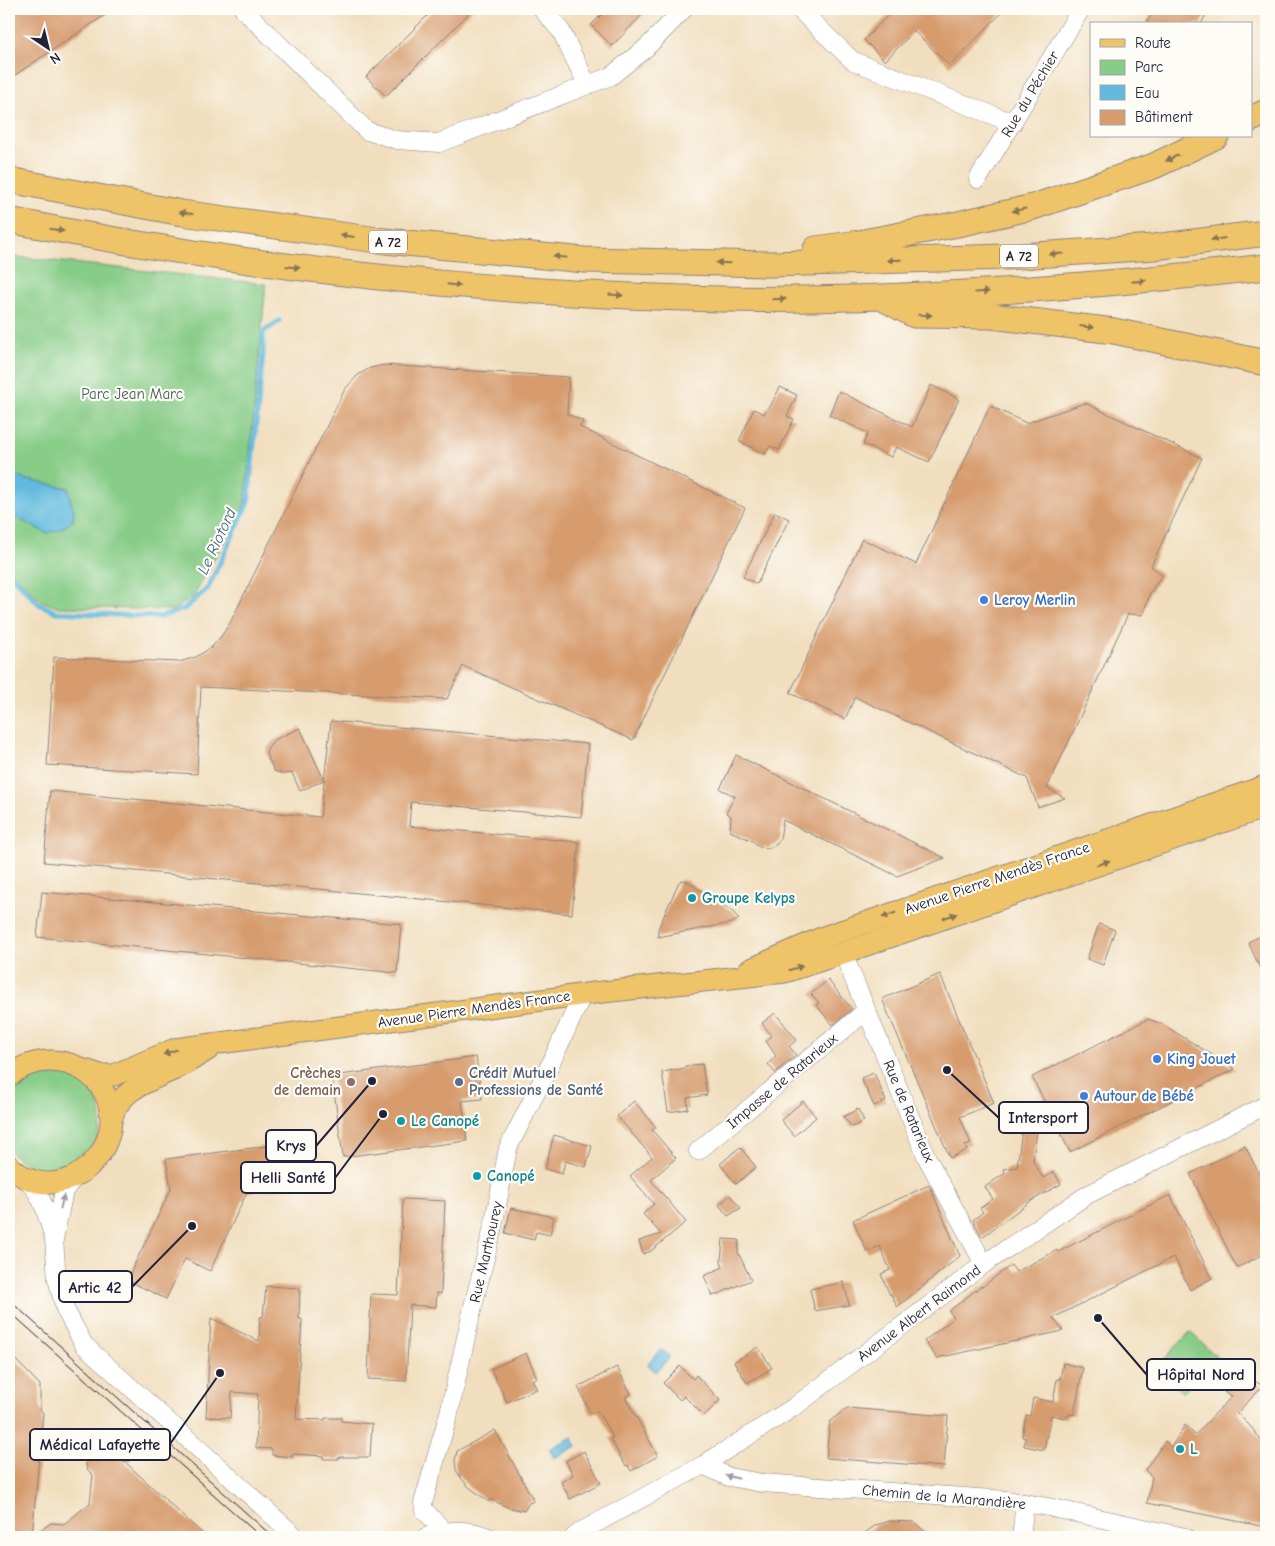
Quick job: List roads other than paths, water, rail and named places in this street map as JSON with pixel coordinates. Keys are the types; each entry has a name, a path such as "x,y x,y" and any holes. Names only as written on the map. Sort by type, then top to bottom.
{"highway":[{"path":"1252,119 1266,112"},
{"path":"772,264 796,252 859,243 1033,207 1154,166 1212,138"},
{"name":"A 72","path":"9,180 182,213 385,241 585,260 772,264 1006,257 1154,247 1266,233"},
{"name":"A 72","path":"9,220 118,241 244,261 463,286 685,298 881,297 1010,291 1167,278 1266,267"},
{"path":"881,297 914,315 991,316 1114,331 1266,363"}],"main road":[{"path":"1070,853 1114,831 1232,789 1266,773"},
{"name":"Avenue Pierre Mendès France","path":"730,978 821,938 1266,786"},
{"name":"Avenue Pierre Mendès France","path":"9,1076 29,1064 48,1061 70,1064 100,1075 114,1075 175,1049 583,994 785,972 1266,806"},
{"name":"Avenue Pierre Mendès France","path":"111,1121 116,1105 130,1092 218,1044"},
{"path":"17,1172 34,1181 53,1182 70,1178 90,1166 103,1149 108,1139 111,1121 110,1109 104,1091 85,1070"}],"street":[{"path":"243,9 367,131 397,140 439,143 611,76 647,47 684,9"},
{"path":"542,9 561,32 587,84"},
{"path":"799,9 853,61 1013,123"},
{"name":"Rue du Péchier","path":"978,179 1082,9"},
{"name":"Rue de Ratarieux","path":"843,953 927,1158 984,1264"},
{"name":"Rue Marthourey","path":"444,1531 423,1509 423,1503 449,1413 493,1228 508,1148 583,994"},
{"name":"Impasse de Ratarieux","path":"698,1151 866,1011"},
{"name":"Avenue Albert Raimond","path":"561,1537 577,1535 703,1465 794,1407 984,1264 1087,1195 1266,1105"},
{"path":"17,1172 32,1184 40,1196 54,1239 57,1279 65,1310 84,1345 296,1537"},
{"path":"54,1239 64,1191 82,1172"},
{"name":"Chemin de la Marandière","path":"703,1465 729,1477 762,1482 1007,1500 1185,1537"},
{"name":"Rue Marthourey","path":"425,1537 414,1509 417,1502 426,1493"},
{"path":"1021,1537 1025,1503"},
{"path":"425,1537 444,1531 465,1531 488,1537"}],"water":[{"path":"9,472 23,479 68,488 74,512 73,521 59,530 46,533 9,514"},
{"path":"661,1349 670,1357 656,1372 647,1364"},
{"path":"572,1437 577,1446 554,1458 549,1449"}],"waterway":[{"name":"Le Riotord","path":"9,573 39,604 56,612 160,617 184,609 208,588 248,503 263,354 263,332 279,321"}],"tram line":[{"path":"9,1300 273,1537"},
{"path":"9,1311 261,1537"}],"place":[{"name":"Leroy Merlin","path":"984,600"},
{"name":"Groupe Kelyps","path":"692,898"},
{"name":"King Jouet","path":"1157,1059"},
{"name":"Intersport","path":"947,1070"},
{"name":"Krys","path":"372,1081"},
{"name":"Crèches de demain","path":"351,1082"},
{"name":"Crédit Mutuel Professions de Santé","path":"459,1082"},
{"name":"Autour de Bébé","path":"1084,1096"},
{"name":"Helli Santé","path":"383,1114"},
{"name":"Le Canopé","path":"401,1121"},
{"name":"Canopé","path":"477,1176"},
{"name":"Artic 42","path":"192,1226"},
{"name":"Hôpital Nord","path":"1098,1318"},
{"name":"Médical Lafayette","path":"220,1373"},
{"name":"L","path":"1180,1449"}],"park label":[{"name":"Parc Jean Marc","path":"132,394"}]}
